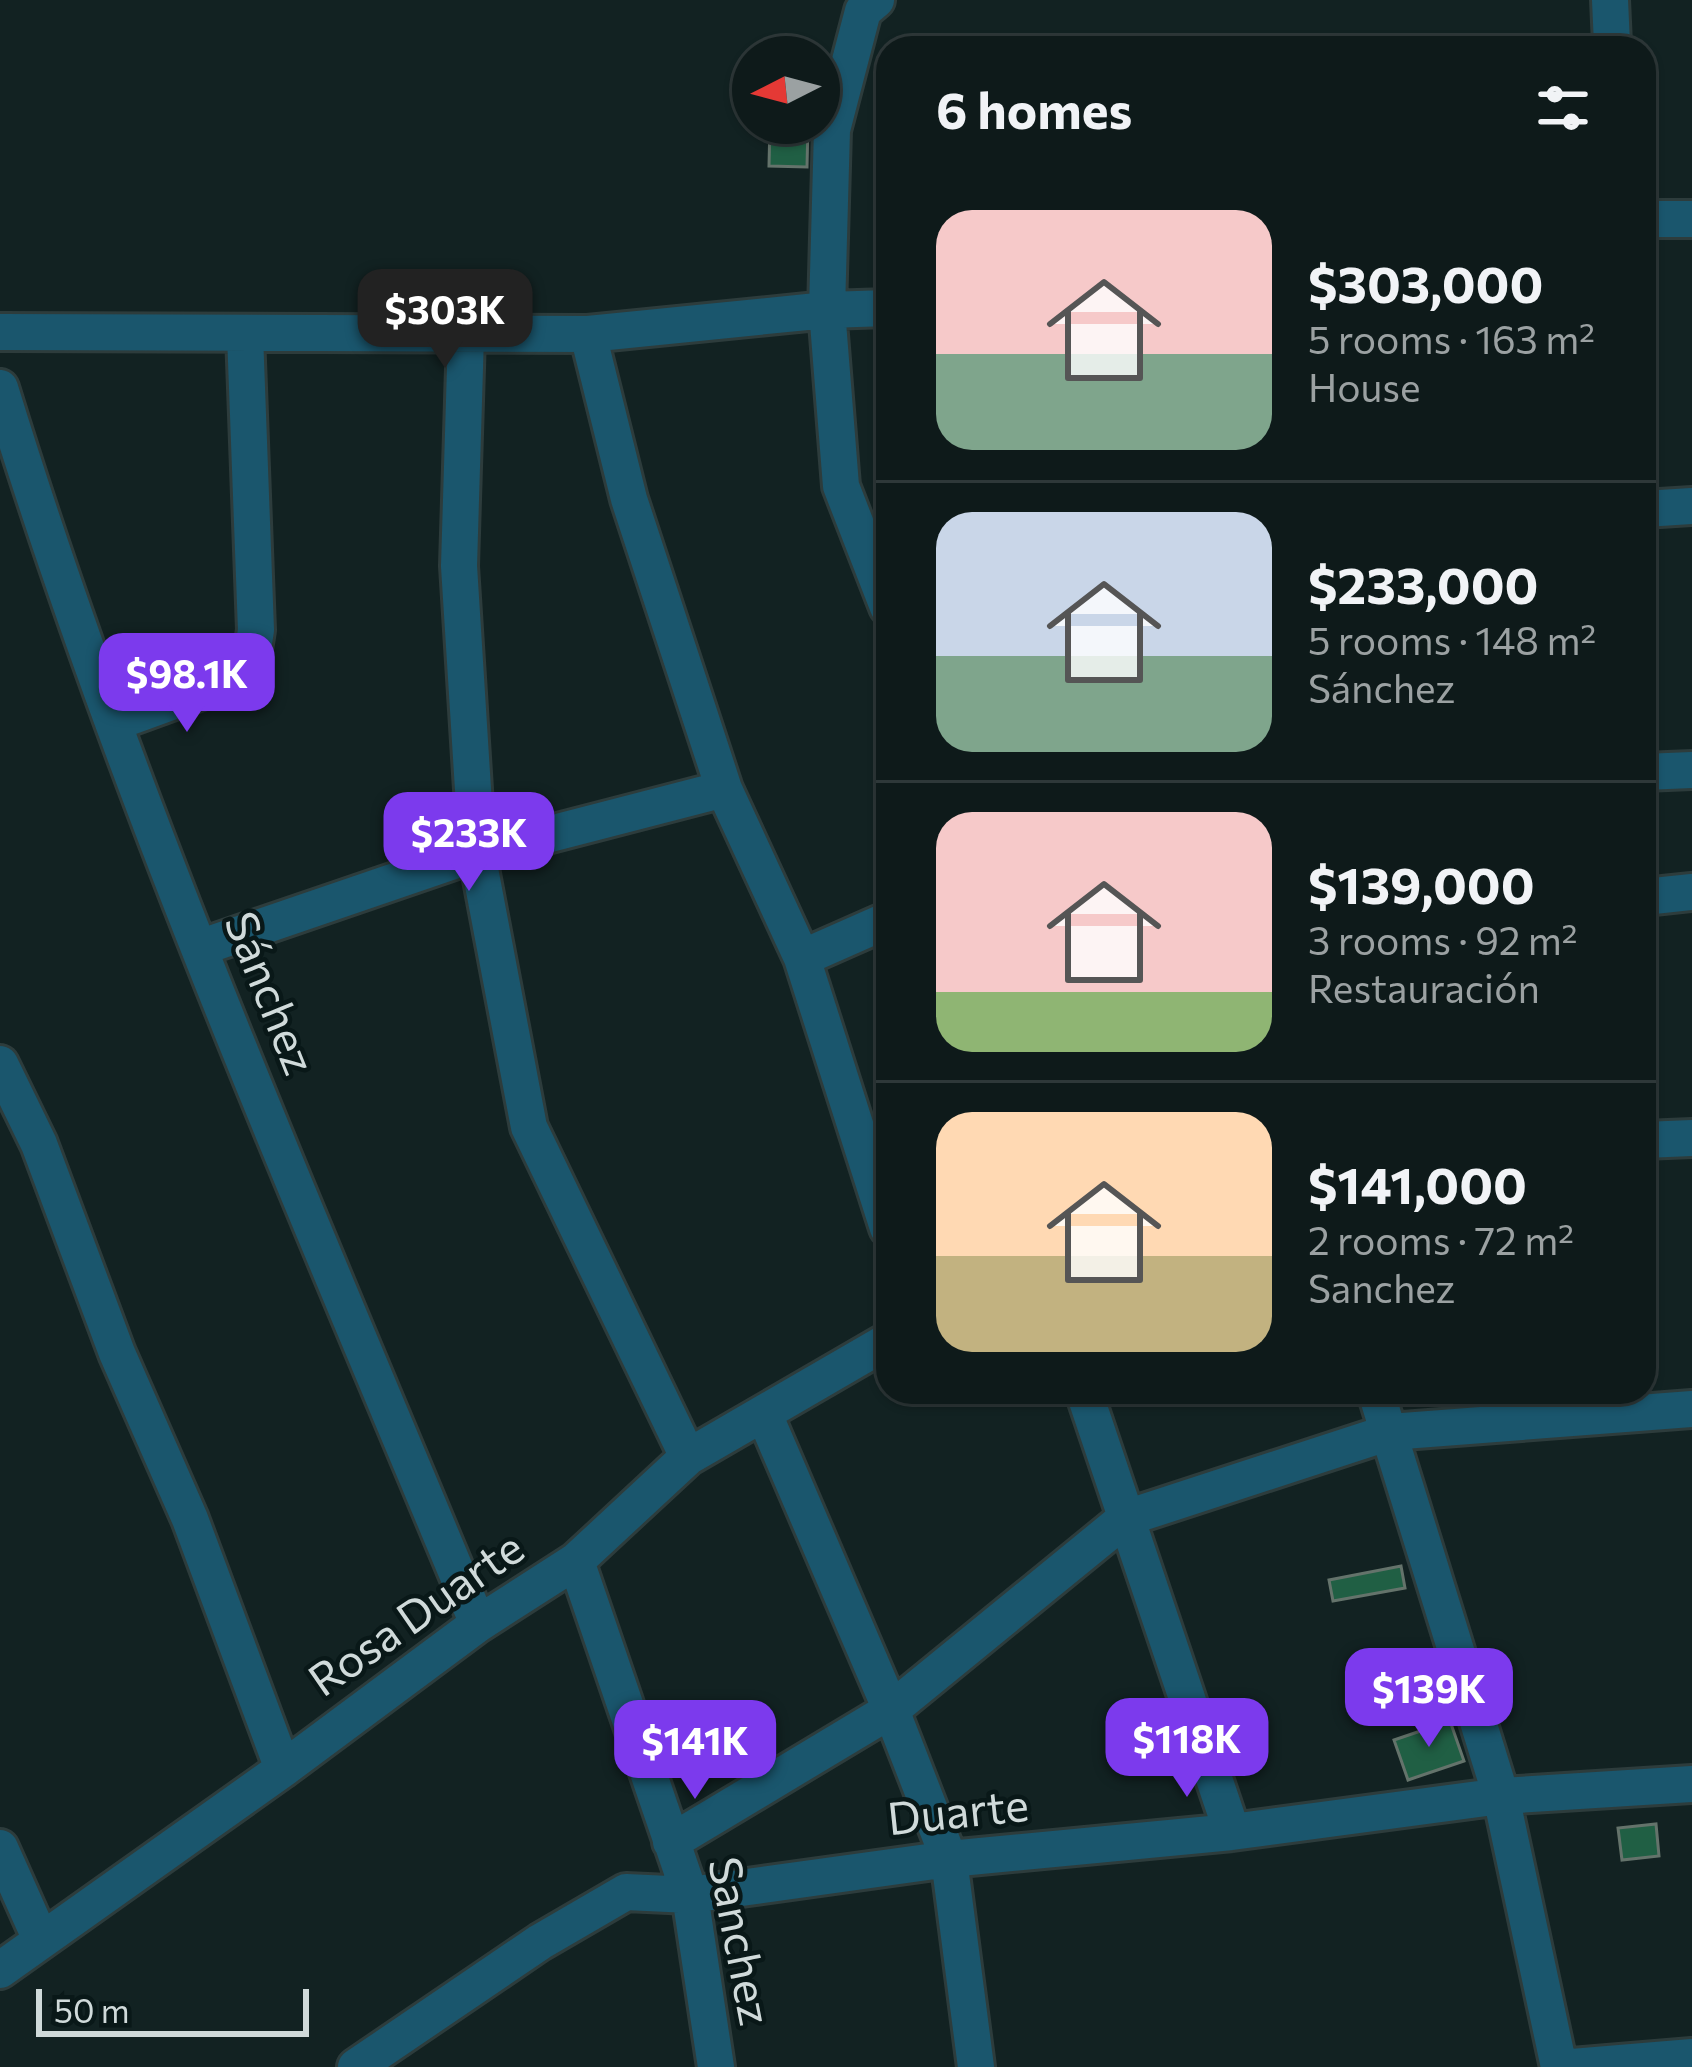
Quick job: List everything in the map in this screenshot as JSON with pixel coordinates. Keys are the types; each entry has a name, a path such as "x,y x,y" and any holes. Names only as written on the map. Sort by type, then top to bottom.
{"street":[{"path":"876,0 863,10 832,130 827,310 841,486 876,576"},
{"path":"1610,0 1612,36"},
{"path":"1656,219 1692,219"},
{"path":"0,332 588,334 876,308"},
{"path":"116,722 233,680 251,662 256,630 245,334"},
{"path":"588,334 629,499 724,789 802,958 876,1190"},
{"path":"466,335 459,566 478,853 529,1126 688,1457"},
{"name":"Sánchez","path":"0,388 58,568 199,948 478,1624"},
{"path":"1656,508 1692,506"},
{"path":"1656,772 1692,770"},
{"path":"199,948 478,853 724,789"},
{"path":"1656,895 1692,892"},
{"path":"802,958 876,925"},
{"path":"0,1064 39,1144 117,1353 190,1519 283,1769"},
{"path":"1656,1140 1692,1138"},
{"name":"Rosa Duarte","path":"0,1970 478,1624 576,1561 688,1457 876,1348"},
{"path":"1088,1404 1232,1832"},
{"path":"1380,1404 1501,1796 1559,2067"},
{"path":"670,1842 891,1710 1126,1518 1390,1432 1692,1408"},
{"path":"764,1414 891,1710 949,1859 976,2067"},
{"name":"Sanchez","path":"576,1561 689,1895 716,2067"},
{"name":"Duarte","path":"356,2067 540,1942 626,1892 689,1895 949,1859 1232,1832 1501,1796 1692,1784"},
{"path":"0,1848 41,1940"},
{"path":"1572,2067 1692,2057"}],"building":[{"path":"770,144 808,144 807,167 769,166"},
{"path":"1401,1566 1405,1588 1333,1601 1329,1580"},
{"path":"1450,1721 1464,1761 1408,1780 1394,1740"},
{"path":"1656,1824 1659,1856 1622,1860 1618,1828"}]}
